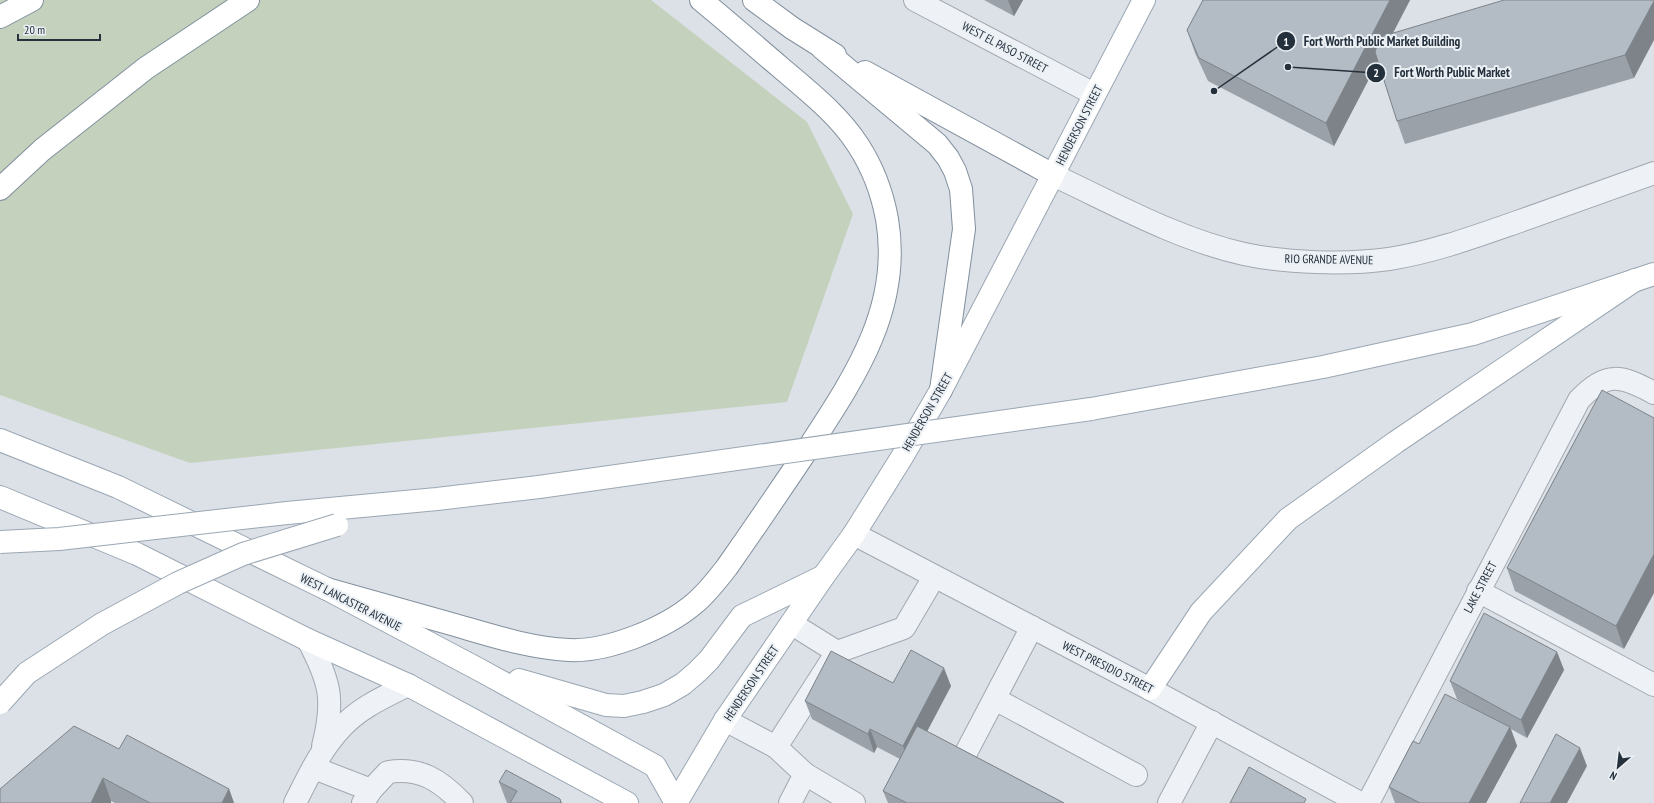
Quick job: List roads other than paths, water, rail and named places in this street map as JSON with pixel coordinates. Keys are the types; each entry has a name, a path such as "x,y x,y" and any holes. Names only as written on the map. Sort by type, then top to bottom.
{"main road":[{"path":"0,17 32,0"},
{"path":"0,189 48,145 146,68 248,0"},
{"path":"327,589 516,643 571,650 597,647 624,640 650,630 673,618 694,604 711,587 727,568 835,407 870,343 885,302 890,255 889,233 879,186 870,164 857,144 828,109 701,0"},
{"path":"754,0 822,48 937,144 948,158 955,171 961,189 964,229 941,390"},
{"name":"HENDERSON STREET","path":"676,803 725,720 854,534 941,390 1053,175 1138,3"},
{"path":"822,48 1053,175"},
{"path":"0,542 59,539 287,513 437,499 539,487 1092,409 1323,367 1473,334 1644,277"},
{"path":"1150,689 1201,612 1288,519 1396,442 1644,277"},
{"name":"WEST LANCASTER AVENUE","path":"0,440 118,487 327,589 478,669 655,766 676,803"},
{"path":"0,497 137,554 308,640 408,685 627,803"},
{"path":"0,702 27,673 102,624 178,583 243,554 337,525 437,499"},
{"path":"478,669 606,705 624,706 643,702 670,692 684,684 709,660 742,616 823,577"}],"street":[{"name":"WEST EL PASO STREET","path":"915,0 1094,94"},
{"name":"RIO GRANDE AVENUE","path":"1053,175 1164,227 1229,250 1262,257 1360,262 1389,259 1451,246 1654,173"},
{"name":"LAKE STREET","path":"1368,803 1579,400 1592,387 1603,380 1614,379 1634,382 1654,393"},
{"name":"WEST PRESIDIO STREET","path":"854,534 1150,689 1360,803"},
{"path":"776,747 837,652 904,628 934,577"},
{"path":"1478,591 1652,680"},
{"path":"792,624 837,652"},
{"path":"959,766 1032,627"},
{"path":"295,803 317,760 330,722 330,694 323,667 308,640"},
{"path":"317,760 341,728 373,702 408,685"},
{"path":"995,699 1136,775"},
{"path":"725,720 776,747 805,774 854,803"},
{"path":"1169,803 1212,722"},
{"path":"317,760 367,797 388,772 405,769 423,774 450,790 462,803"},
{"path":"790,803 805,774"}],"place":[{"name":"Fort Worth Public Market","path":"1288,67"},
{"name":"Fort Worth Public Market Building","path":"1214,91"}]}
